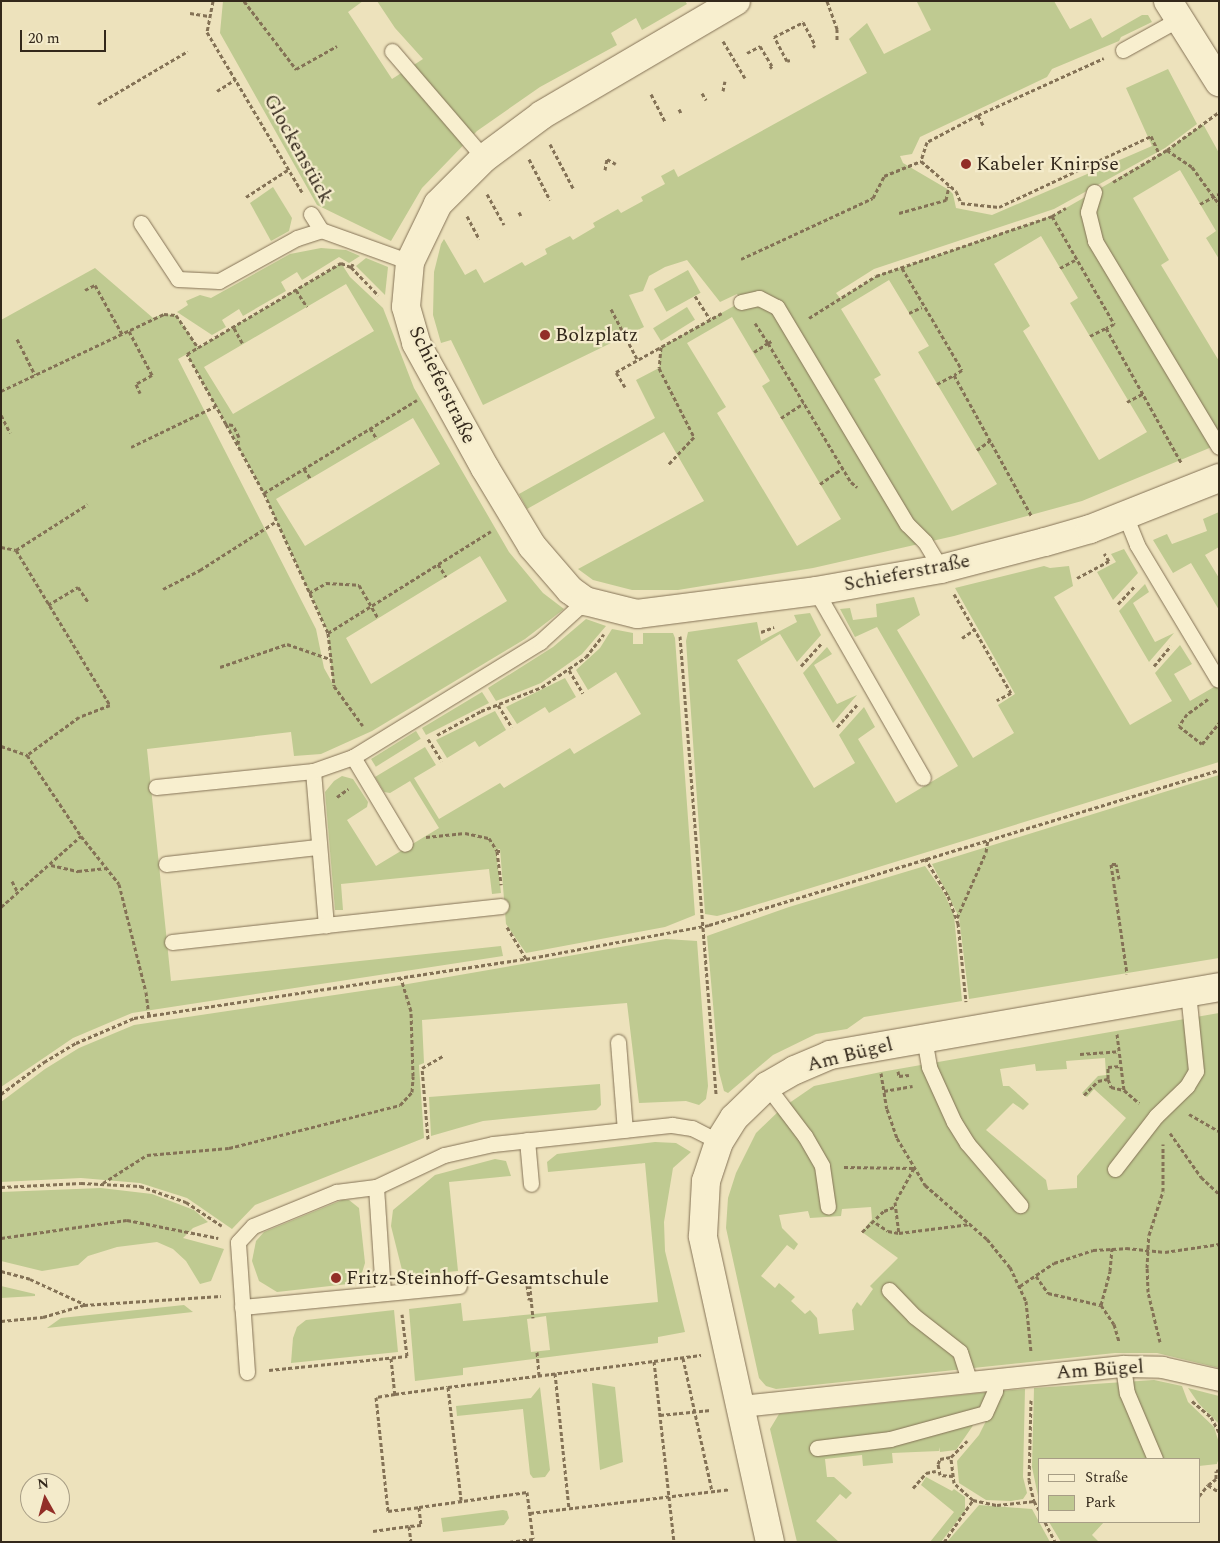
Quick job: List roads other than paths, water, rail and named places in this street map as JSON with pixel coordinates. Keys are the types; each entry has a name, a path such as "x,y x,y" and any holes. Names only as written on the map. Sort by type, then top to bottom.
{"street":[{"name":"Schieferstraße","path":"736,1 527,126 484,158 438,204 410,262 406,307 410,323 439,386 514,516 546,566 585,601 615,611 637,614 679,610 816,591 940,569 1045,542 1125,515 1207,483"},
{"path":"1174,10 1219,82"},
{"name":"Am Bügel","path":"770,1542 703,1236 706,1181 719,1142 734,1118 767,1086 795,1070 830,1055 1219,987"},
{"name":"Am Bügel","path":"740,1406 969,1380 1123,1366 1162,1367 1219,1380"}],"lane":[{"path":"1123,50 1174,10"},
{"path":"392,51 484,158"},
{"path":"1094,192 1088,212 1095,241 1219,447"},
{"name":"Glockenstück","path":"311,214 321,230 410,262"},
{"path":"141,223 178,279 219,281 298,238 321,230"},
{"path":"741,302 759,298 777,307 907,524 925,542 940,569"},
{"path":"1125,515 1136,544 1218,680"},
{"path":"816,591 923,778"},
{"path":"156,787 313,771 353,757 540,642 585,601"},
{"path":"353,757 405,844"},
{"path":"313,771 317,846 326,925"},
{"path":"166,864 317,846"},
{"path":"172,942 501,906"},
{"path":"1115,1169 1187,1086 1196,1071 1188,992"},
{"path":"924,1038 930,1067 954,1122 967,1143 1020,1205"},
{"path":"618,1042 625,1130"},
{"path":"767,1086 805,1136 822,1166 828,1207"},
{"path":"246,1372 238,1242 253,1226 336,1192 376,1187 444,1156 528,1140 683,1126 719,1142"},
{"path":"528,1140 531,1184"},
{"path":"376,1187 383,1292"},
{"path":"242,1300 459,1286"},
{"path":"889,1290 914,1316 960,1352 969,1380"},
{"path":"1123,1366 1127,1393 1154,1458"},
{"path":"817,1448 890,1439 984,1414 996,1391 996,1378"}],"place":[{"name":"Kabeler Knirpse","path":"966,164"},
{"name":"Bolzplatz","path":"545,335"},
{"name":"Fritz-Steinhoff-Gesamtschule","path":"336,1278"}]}
